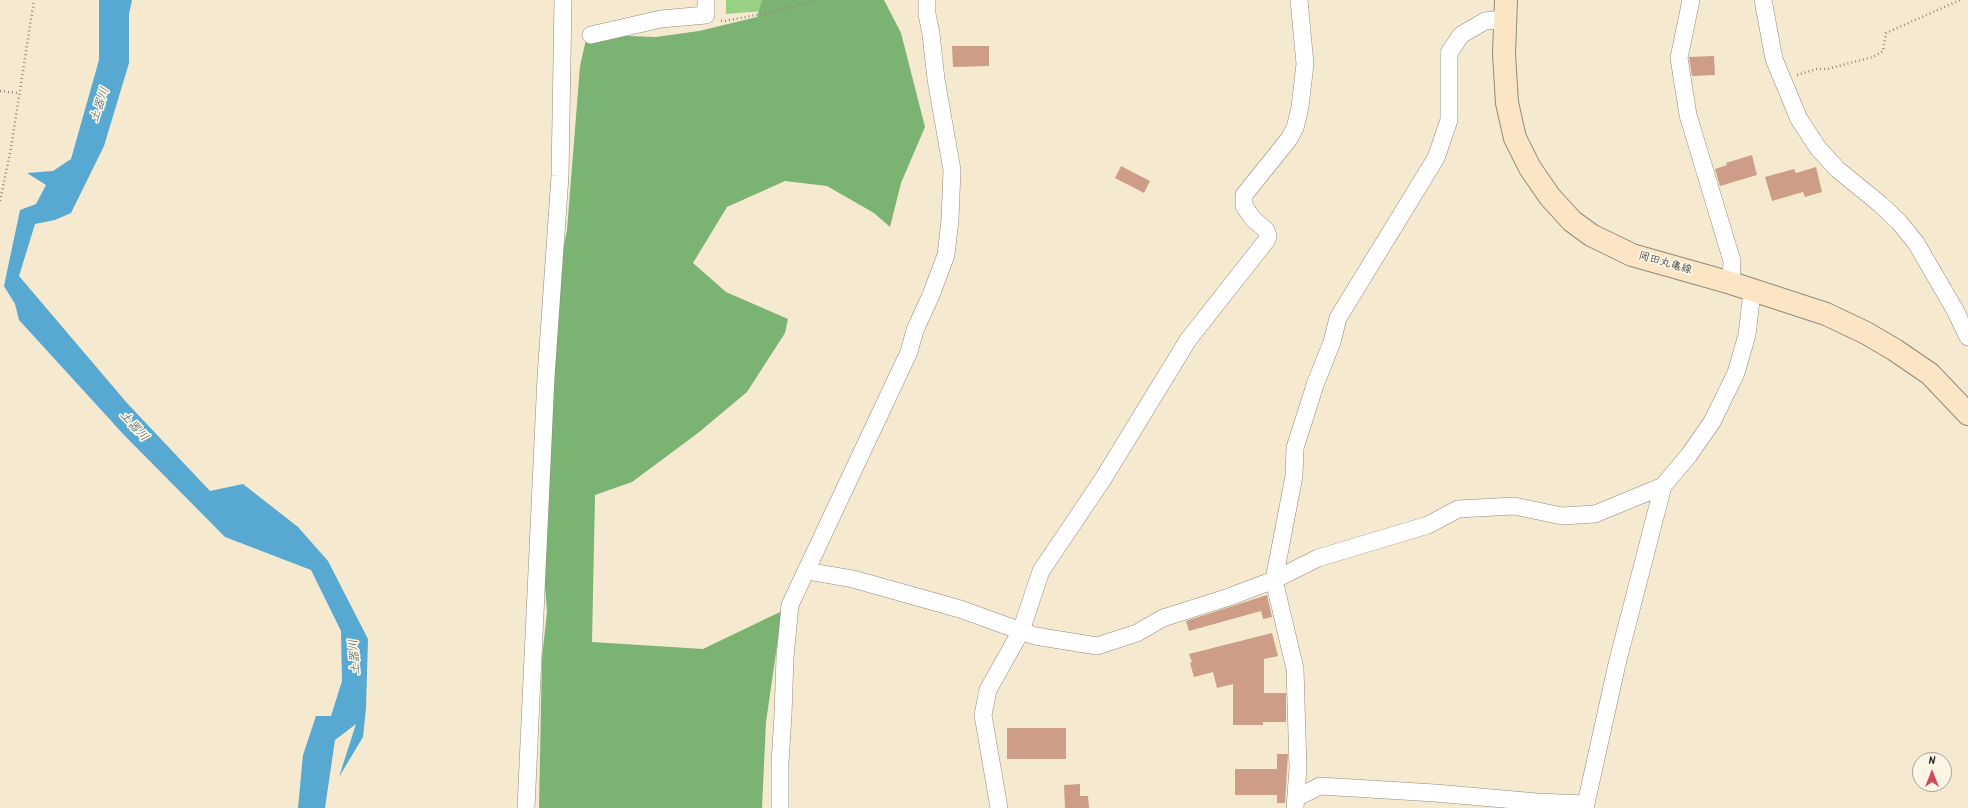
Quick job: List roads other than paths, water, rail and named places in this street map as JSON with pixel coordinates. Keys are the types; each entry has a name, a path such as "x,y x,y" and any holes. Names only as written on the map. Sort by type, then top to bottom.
{"main road":[{"name":"岡田丸亀線","path":"1505,9 1507,102 1515,138 1530,168 1550,197 1572,221 1591,235 1632,255 1731,283 1826,314 1866,333 1895,350 1930,374 1965,405"}],"street":[{"path":"526,808 546,377 560,176 563,0"},
{"path":"591,35 661,19 706,15 706,0"},
{"path":"780,808 784,658 790,605 909,352 915,330 931,295 946,255 950,220 952,170 936,78 927,14 927,0"},
{"path":"999,808 983,715 988,690 1021,631 1041,571 1104,479 1188,340 1266,241 1268,236 1266,230 1253,219 1244,206 1244,195 1289,138 1295,128 1300,107 1305,64 1298,0"},
{"path":"1691,0 1679,58 1688,115 1732,261 1731,283"},
{"path":"1762,0 1774,60 1800,119 1818,148 1837,169 1884,208 1916,243 1955,310 1968,337"},
{"path":"1296,803 1298,768 1295,669 1274,580 1294,476 1296,448 1314,385 1332,342 1338,318 1436,158 1449,120 1449,53 1461,35 1505,9"},
{"path":"807,571 853,579 960,610 1035,636 1097,646 1137,633 1163,618 1229,597 1274,580 1318,558 1428,525 1458,509 1514,506 1562,516 1595,514 1662,486 1689,455 1712,422 1736,373 1747,335 1752,291"},
{"path":"1296,803 1320,786 1435,793 1585,806 1662,486"}],"water":[{"name":"土器川","path":"99,0 132,0 129,14 129,63 104,146 71,213 55,220 35,224 19,276 127,403 210,491 243,484 298,527 328,561 368,639 366,708 363,737 339,777 356,724 335,740 325,808 298,808 303,755 316,716 331,716 342,681 341,631 311,570 225,537 124,435 19,320 15,304 4,286 20,210 36,204 46,185 27,173 53,171 71,159 99,60"}]}
